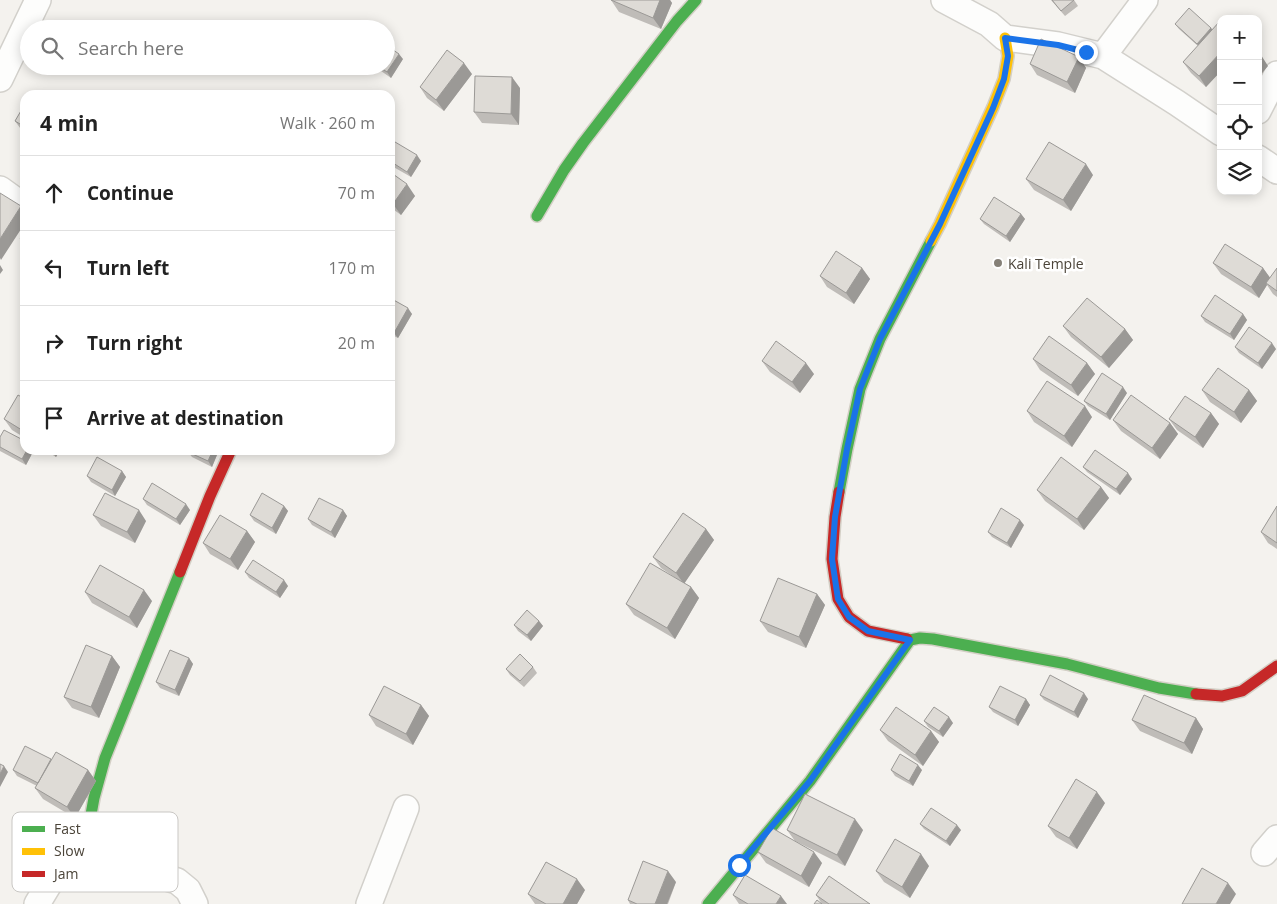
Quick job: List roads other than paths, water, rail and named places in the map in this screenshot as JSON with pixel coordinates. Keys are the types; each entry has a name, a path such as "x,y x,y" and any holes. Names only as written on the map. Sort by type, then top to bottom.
{"street":[{"path":"28,20 38,0"},
{"path":"537,216 564,170 583,143 677,21 696,0"},
{"path":"944,0 990,24 1005,38 1058,45 1103,56 1217,130"},
{"path":"1103,56 1146,0"},
{"path":"0,79 20,37"},
{"path":"1005,38 1008,56 1004,79 993,108 940,224 880,339 860,389 835,517 832,559 838,599 849,617 868,631 910,640 920,638 933,639 1067,664 1159,688 1194,694 1222,696 1242,691 1277,666"},
{"path":"1261,105 1277,74"},
{"path":"1262,161 1277,171"},
{"path":"0,189 20,203"},
{"path":"91,812 105,758 210,496 229,455"},
{"path":"708,904 810,781 910,640"},
{"path":"369,904 406,808"},
{"path":"178,882 188,890 196,904"},
{"path":"37,904 44,892"}],"place":[{"name":"Kali Temple","path":"998,263"}]}
